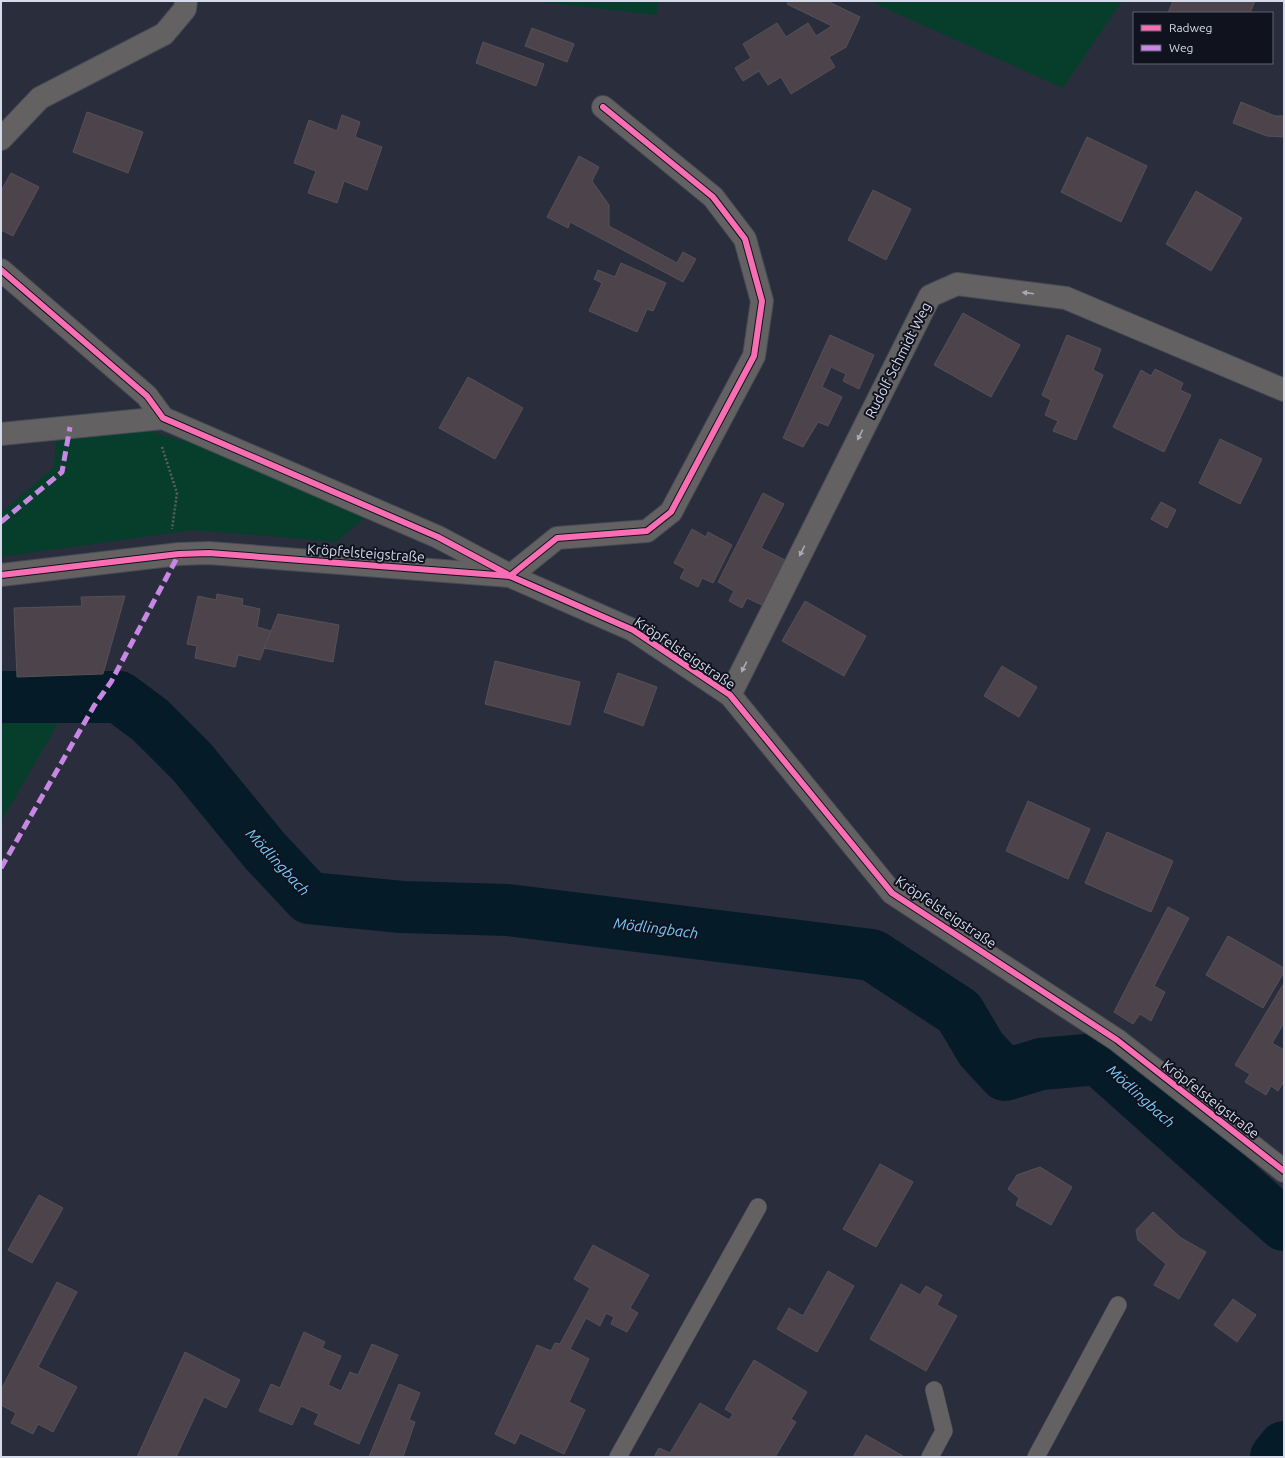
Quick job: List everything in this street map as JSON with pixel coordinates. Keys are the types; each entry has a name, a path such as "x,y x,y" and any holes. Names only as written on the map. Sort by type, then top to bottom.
{"street":[{"path":"1,139 40,98 164,34 185,9 186,1"},
{"path":"1,270 146,396 163,418 438,537 510,576 556,538 647,531 671,512 754,356 762,301 745,238 713,197 603,106"},
{"name":"Rudolf Schmidt Weg","path":"730,696 930,296 957,284 1066,298 1284,390"},
{"path":"1,434 163,418"},
{"name":"Kröpfelsteigstraße","path":"1,576 179,554 209,553 510,576 633,630 730,696 892,893 1117,1040 1284,1171"}],"lane":[{"path":"618,1457 758,1207"},
{"path":"1036,1457 1118,1305"},
{"path":"930,1457 944,1431 934,1390"}],"path":[{"path":"163,418 162,444 177,494 172,535"}],"green space":[{"path":"530,1 659,1 656,15"},
{"path":"869,1 1122,1 1063,88"},
{"path":"146,430 212,449 366,517 336,542 194,530 1,557 1,513 54,467 56,441"},
{"path":"1,714 63,715 1,822"}],"building":[{"path":"789,1 827,1 860,17 846,47 829,57 835,67 791,94 781,77 768,85 759,71 743,81 735,68 751,58 743,44 777,23 786,37 808,23 816,36 832,26 787,4"},
{"path":"1173,1 1255,1 1250,12 1168,12"},
{"path":"532,28 574,44 567,62 525,46"},
{"path":"483,42 544,64 536,86 476,63"},
{"path":"1241,102 1275,116 1284,116 1284,137 1267,136 1233,123"},
{"path":"87,112 143,132 128,173 73,152"},
{"path":"342,115 360,122 355,137 382,147 367,190 344,181 337,203 308,193 316,171 294,163 309,120 337,131"},
{"path":"1087,137 1147,166 1121,222 1061,192"},
{"path":"579,156 599,167 592,181 609,205 609,226 677,263 683,252 696,259 683,282 570,222 568,228 547,217"},
{"path":"11,173 39,187 13,236 1,230 1,191"},
{"path":"873,190 911,209 886,260 848,240"},
{"path":"1196,191 1242,218 1211,271 1166,244"},
{"path":"621,263 666,283 653,311 647,309 637,332 589,311 602,283 594,279 598,270 615,277"},
{"path":"963,313 1020,345 991,397 934,365"},
{"path":"830,335 874,355 859,389 843,381 846,374 831,367 822,387 842,397 828,426 818,422 803,447 783,438"},
{"path":"1067,335 1101,349 1093,370 1103,375 1076,440 1053,431 1058,421 1045,415 1051,400 1042,395"},
{"path":"1155,369 1183,383 1180,390 1191,395 1164,452 1113,427 1141,370 1151,376"},
{"path":"468,377 523,408 495,459 439,428"},
{"path":"1220,439 1262,459 1240,504 1199,483"},
{"path":"763,493 784,504 761,548 787,561 764,606 747,598 742,608 729,601 734,591 718,582"},
{"path":"1161,502 1176,510 1167,528 1151,519"},
{"path":"692,529 706,537 708,532 732,545 713,583 702,578 698,587 680,578 685,569 674,563"},
{"path":"217,594 243,599 242,605 260,609 257,627 271,631 260,660 238,655 235,667 195,658 197,646 187,644 198,596 216,600"},
{"path":"125,596 103,674 17,677 14,608 82,606 81,597"},
{"path":"805,601 866,636 844,676 782,641"},
{"path":"278,614 339,625 333,662 264,648"},
{"path":"495,661 580,682 570,725 485,704"},
{"path":"1002,666 1037,687 1019,717 984,696"},
{"path":"618,673 657,687 643,726 604,712"},
{"path":"1028,801 1090,829 1068,879 1006,851"},
{"path":"1107,832 1173,861 1151,912 1085,883"},
{"path":"1168,907 1189,918 1154,986 1165,992 1151,1021 1140,1014 1133,1024 1114,1012"},
{"path":"1228,936 1284,968 1284,972 1263,1008 1206,975"},
{"path":"1284,983 1284,1023 1272,1043 1284,1050 1284,1081 1278,1091 1271,1086 1266,1095 1245,1082 1250,1074 1235,1065"},
{"path":"880,1164 913,1182 876,1247 843,1229"},
{"path":"1040,1167 1072,1187 1051,1225 1016,1205 1019,1198 1008,1189 1017,1175"},
{"path":"39,1195 63,1208 32,1263 8,1250"},
{"path":"1153,1212 1181,1238 1206,1252 1179,1299 1154,1285 1166,1264 1138,1240 1136,1230"},
{"path":"593,1245 649,1275 630,1308 638,1313 627,1332 611,1324 614,1317 606,1313 600,1326 586,1318 570,1349 589,1359 569,1402 585,1410 564,1454 520,1433 515,1444 495,1434 537,1345 551,1351 555,1343 560,1344 590,1288 574,1279"},
{"path":"828,1271 854,1286 817,1352 777,1329 789,1308 803,1316"},
{"path":"57,1282 77,1292 38,1367 77,1387 53,1432 38,1424 33,1434 11,1423 16,1413 1,1405 1,1390"},
{"path":"901,1284 920,1295 926,1286 942,1295 937,1305 957,1316 926,1371 870,1339"},
{"path":"1233,1299 1256,1315 1237,1342 1214,1325"},
{"path":"304,1332 325,1342 322,1348 341,1356 328,1385 341,1391 350,1372 358,1375 372,1344 398,1355 359,1444 314,1424 319,1414 301,1406 292,1425 259,1411 271,1384 280,1388"},
{"path":"185,1352 240,1380 226,1408 204,1397 176,1457 137,1457"},
{"path":"754,1360 807,1392 791,1419 796,1422 775,1457 654,1457 659,1448 670,1453 700,1403 729,1420 733,1414 725,1409"},
{"path":"399,1384 420,1393 409,1420 415,1422 403,1457 369,1457"},
{"path":"866,1435 903,1456 853,1457"}],"waterway":[{"name":"Mödlingbach","path":"1,697 119,697 150,720 192,762 265,851 309,898 402,907 508,910 872,955 959,1012 981,1049 1005,1075 1041,1064 1098,1059 1284,1225"},
{"name":"Mödlingbach","path":"1276,1457 1284,1447"}],"marked path":[{"path":"1,522 62,472 70,427"},
{"path":"1,868 94,706 111,682 179,554"}],"cycle path":[{"path":"510,576 557,538 647,531 671,512 754,356 762,301 745,239 713,197 603,107"},
{"path":"1,270 147,396 163,418 438,537 507,574"},
{"path":"1,575 179,554 209,553 510,576 633,630 730,695 892,893 1117,1040 1284,1171"}]}
